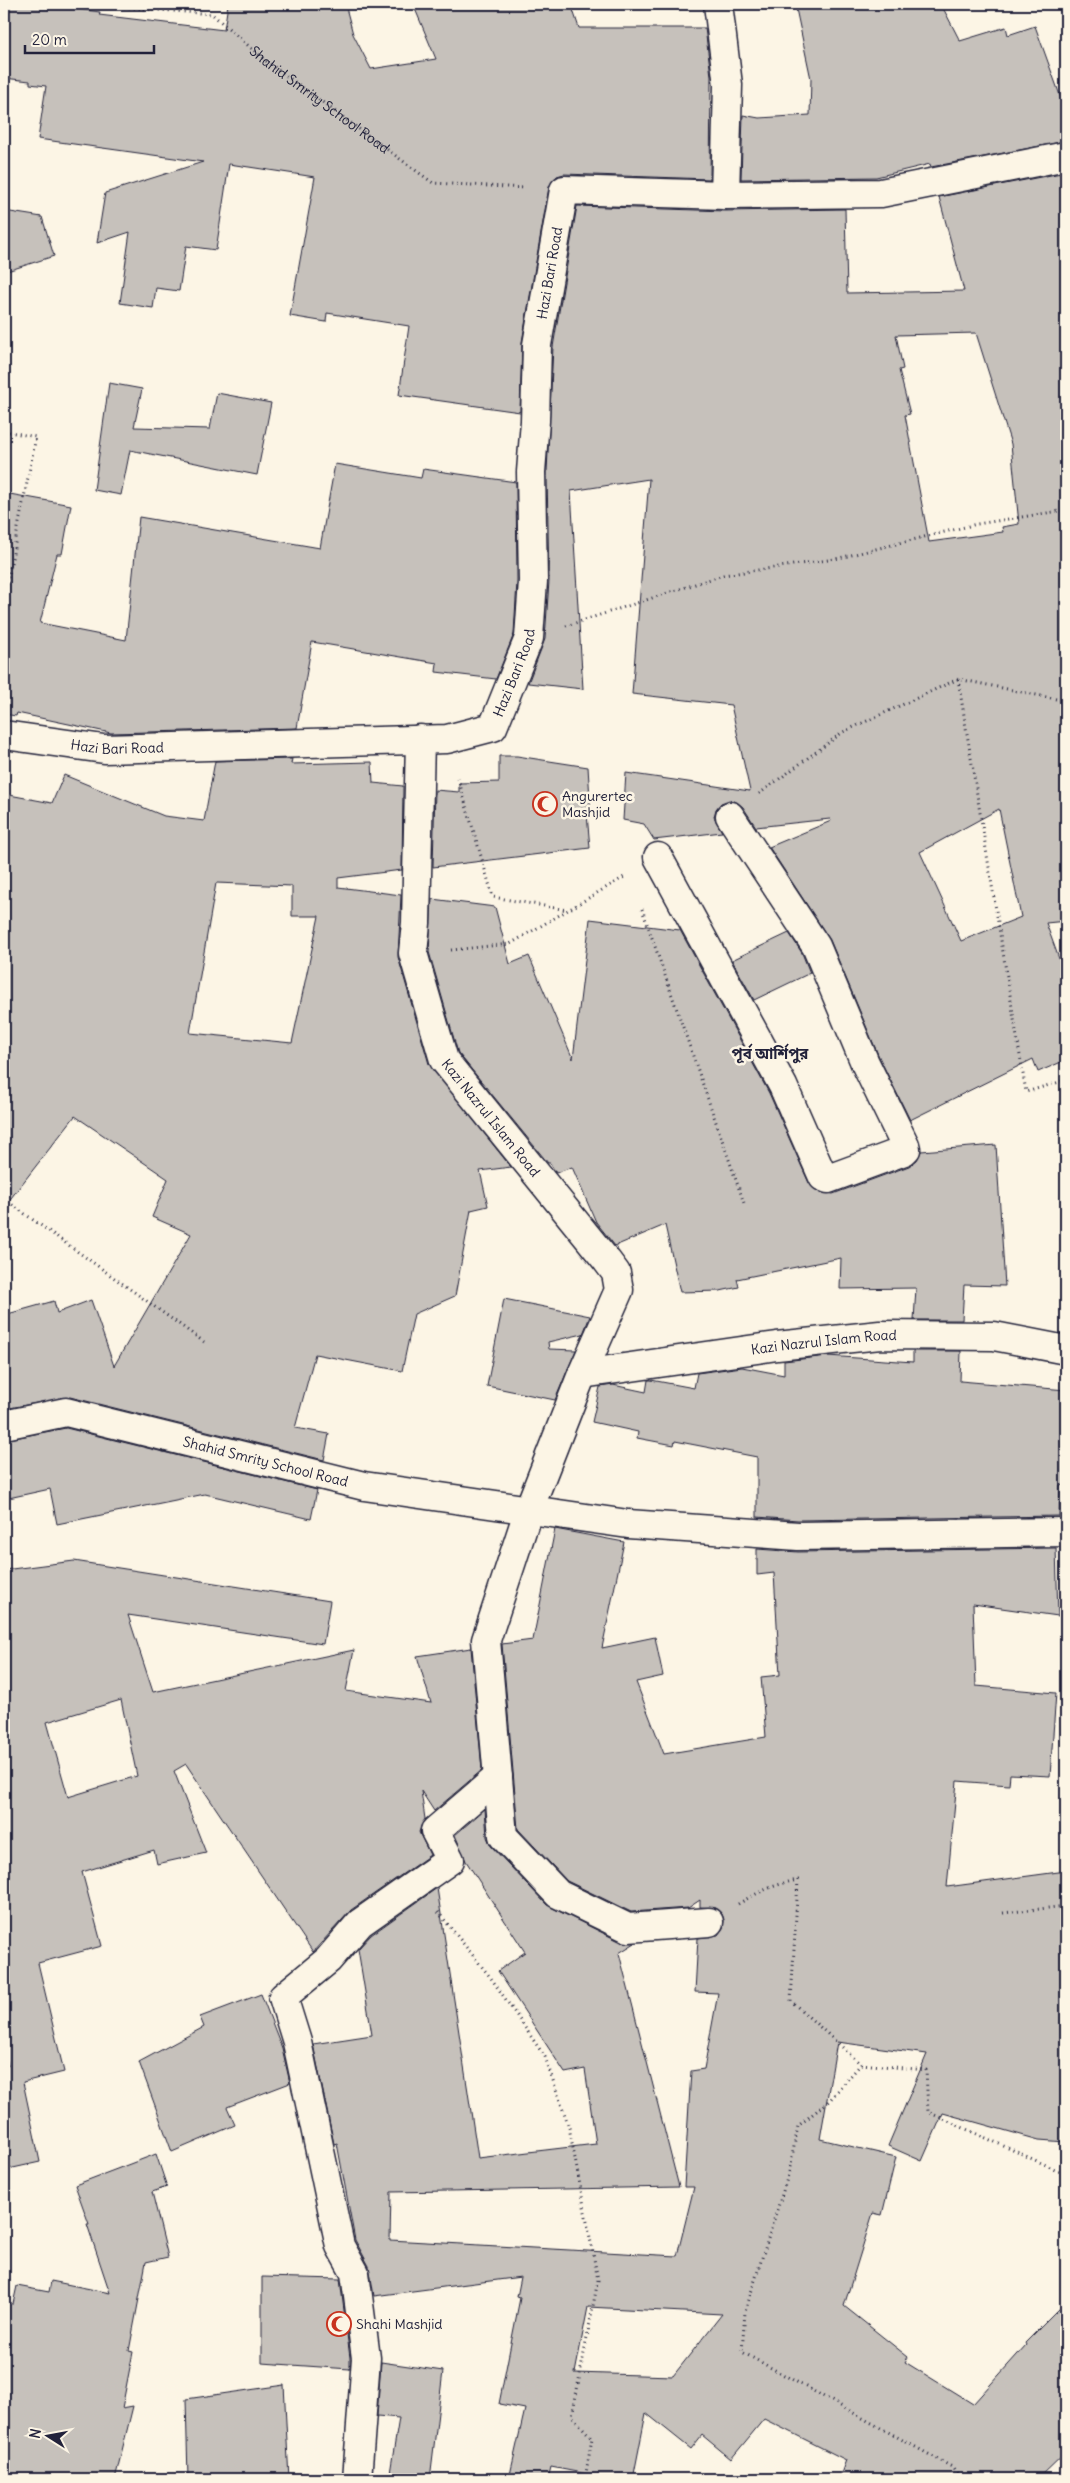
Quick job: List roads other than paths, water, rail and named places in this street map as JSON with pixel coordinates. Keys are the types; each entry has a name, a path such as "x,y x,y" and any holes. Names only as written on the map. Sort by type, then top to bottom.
{"street":[{"path":"718,4 728,85 725,195 880,193 1066,156"},
{"name":"Hazi Bari Road","path":"4,735 104,749 433,739 492,727 530,638 533,580 530,472 535,420 537,345 564,190 725,195"},
{"name":"Kazi Nazrul Islam Road","path":"433,739 413,953 444,1060 616,1273 619,1290 582,1374 529,1509 486,1640 503,1836 558,1894 628,1928 709,1922"},
{"path":"658,857 783,1086 823,1177 828,1178 904,1151 906,1149 905,1145 865,1063 816,946 730,816"},
{"name":"Kazi Nazrul Islam Road","path":"582,1374 777,1346 880,1335 994,1336 1066,1350"},
{"name":"Shahid Smrity School Road","path":"4,1425 66,1412 364,1486 628,1524 798,1536 1066,1532"},
{"path":"356,2479 366,2358 355,2273 340,2246 297,2042 283,1997 328,1960 360,1923 450,1860 435,1831 498,1777"}],"place":[{"name":"Angurertec Mashjid","path":"545,804"},
{"name":"Shahi Mashjid","path":"339,2324"}],"district":[{"name":"পূর্ব আর্শিপুর","path":"770,1053"}]}
